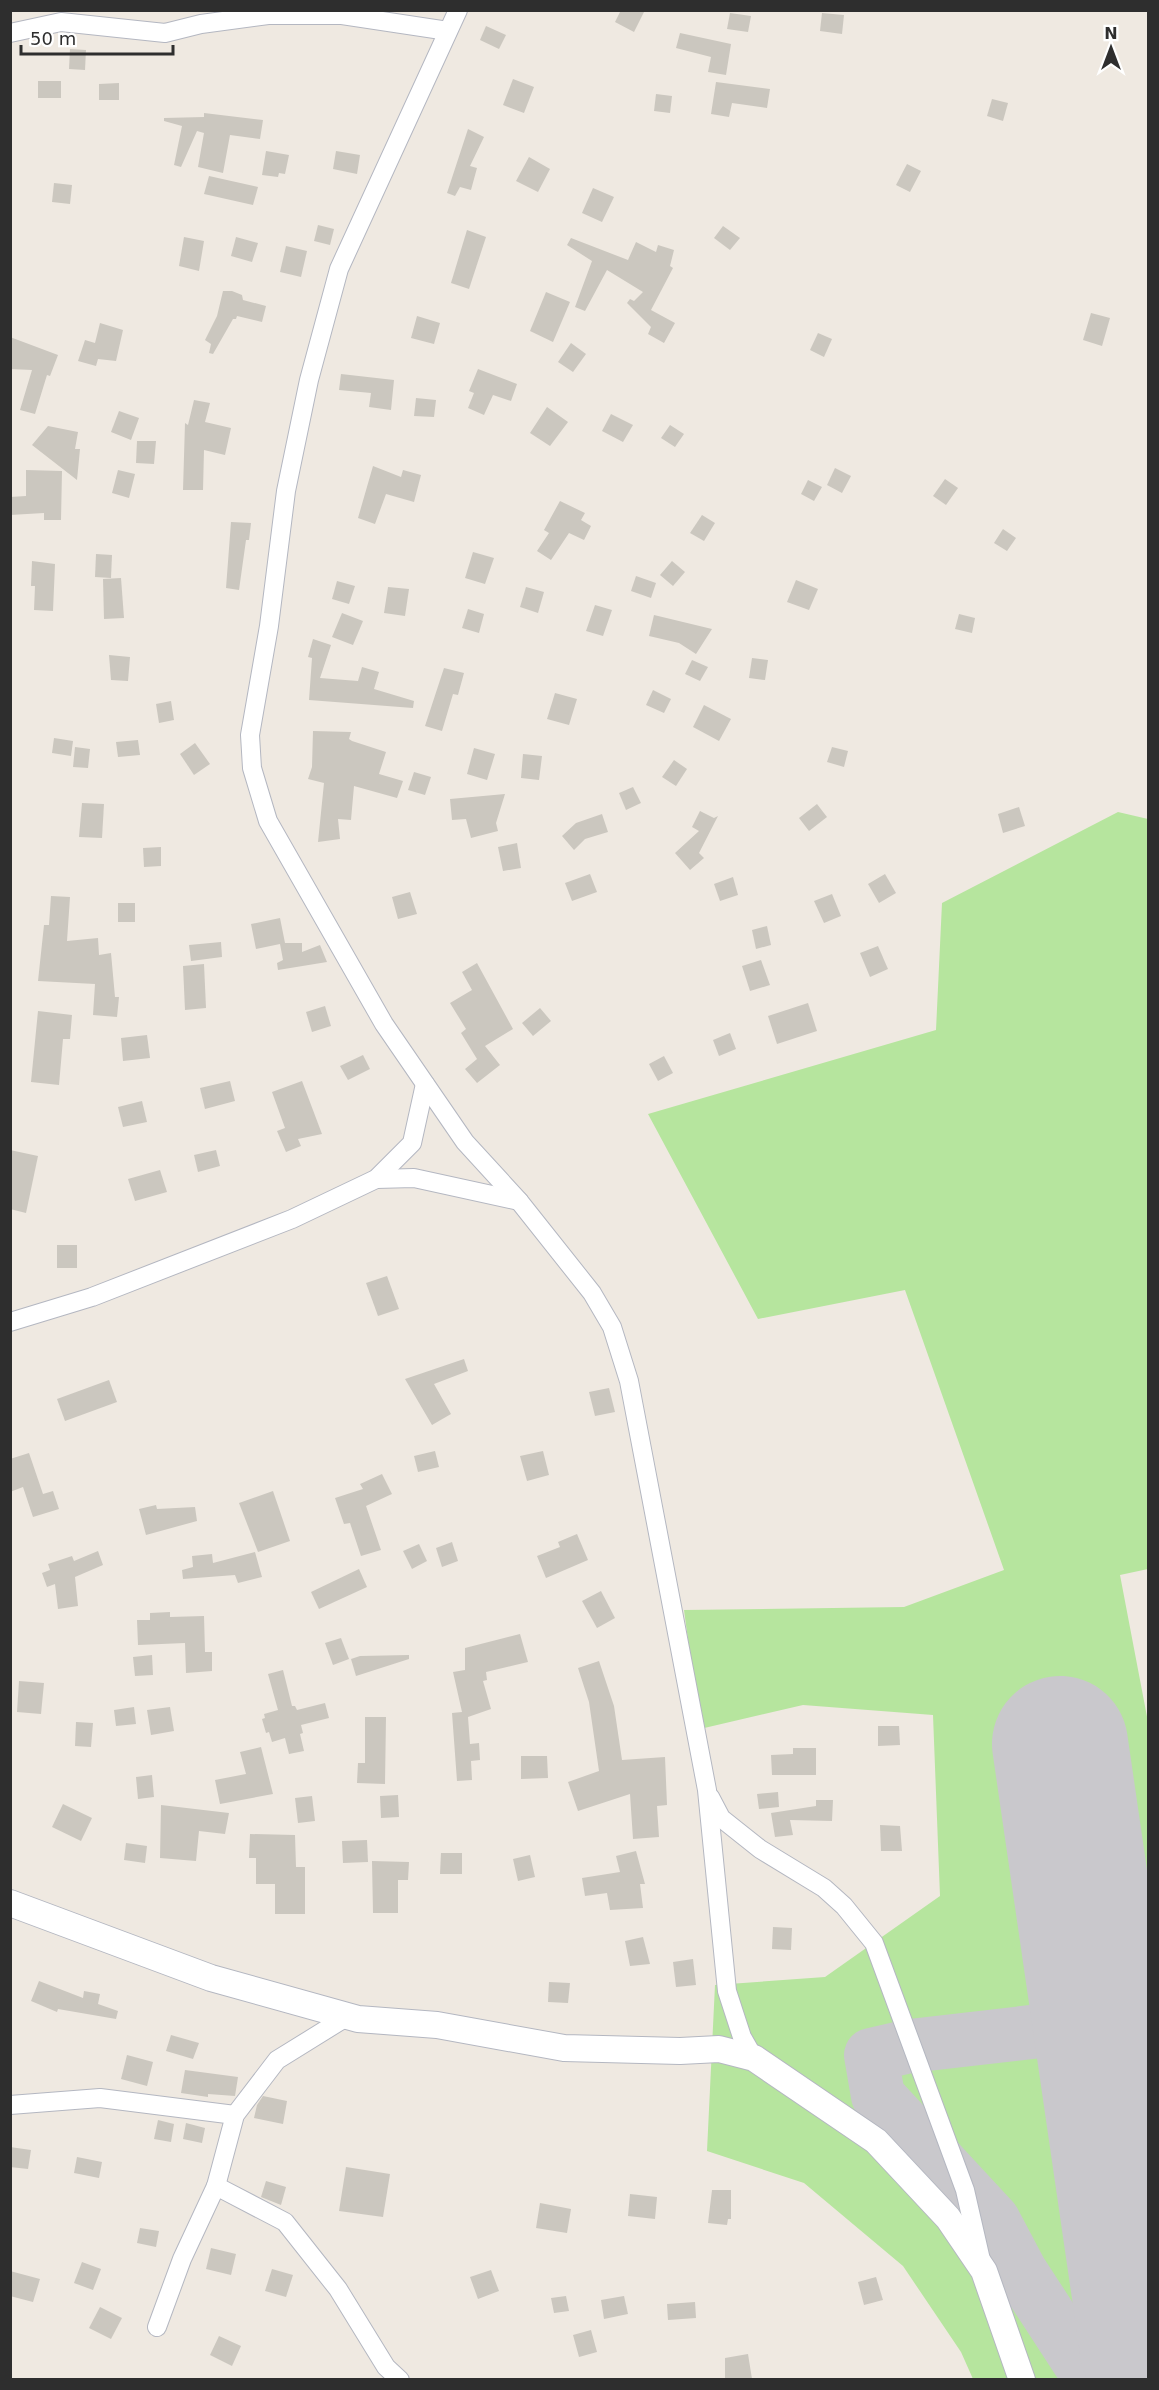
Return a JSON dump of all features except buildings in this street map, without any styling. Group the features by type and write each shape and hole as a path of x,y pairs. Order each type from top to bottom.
{"main road":[{"path":"10,1904 211,1978 348,2016 436,2025 564,2048 719,2049 754,2058 876,2141 948,2218 984,2271 1022,2379"}],"street":[{"path":"458,10 339,269 309,380 286,491 269,626 250,735 252,768 268,821 384,1024 465,1142 519,1202 592,1293 612,1327 629,1381 706,1790 728,1991 742,2037 754,2058"},
{"path":"10,33 61,22 165,33 201,24 268,15 342,15 448,31"},
{"path":"10,1322 92,1297 292,1219 376,1179 412,1143 425,1084"},
{"path":"376,1179 414,1178 519,1202"},
{"path":"706,1790 721,1818 760,1849 824,1888 844,1906 874,1943 965,2190 984,2271"},
{"path":"157,2326 182,2259 216,2186 235,2115 277,2060 348,2016"},
{"path":"10,2105 100,2098 235,2115"},
{"path":"216,2186 285,2222 338,2289 386,2367 400,2379"}],"green space":[{"path":"1118,812 1148,819 1148,1569 1120,1575 1148,1722 1148,2379 973,2379 961,2352 903,2266 804,2183 707,2151 715,1985 825,1977 940,1896 933,1715 803,1705 700,1729 684,1610 904,1607 1004,1570 905,1290 758,1319 648,1114 936,1030 942,903"}],"taxiway":[{"path":"1091,2380 1020,2271 993,2220 878,2096 871,2055 910,2046 1101,2024"}],"runway":[{"path":"1060,1744 1148,2349"}]}
